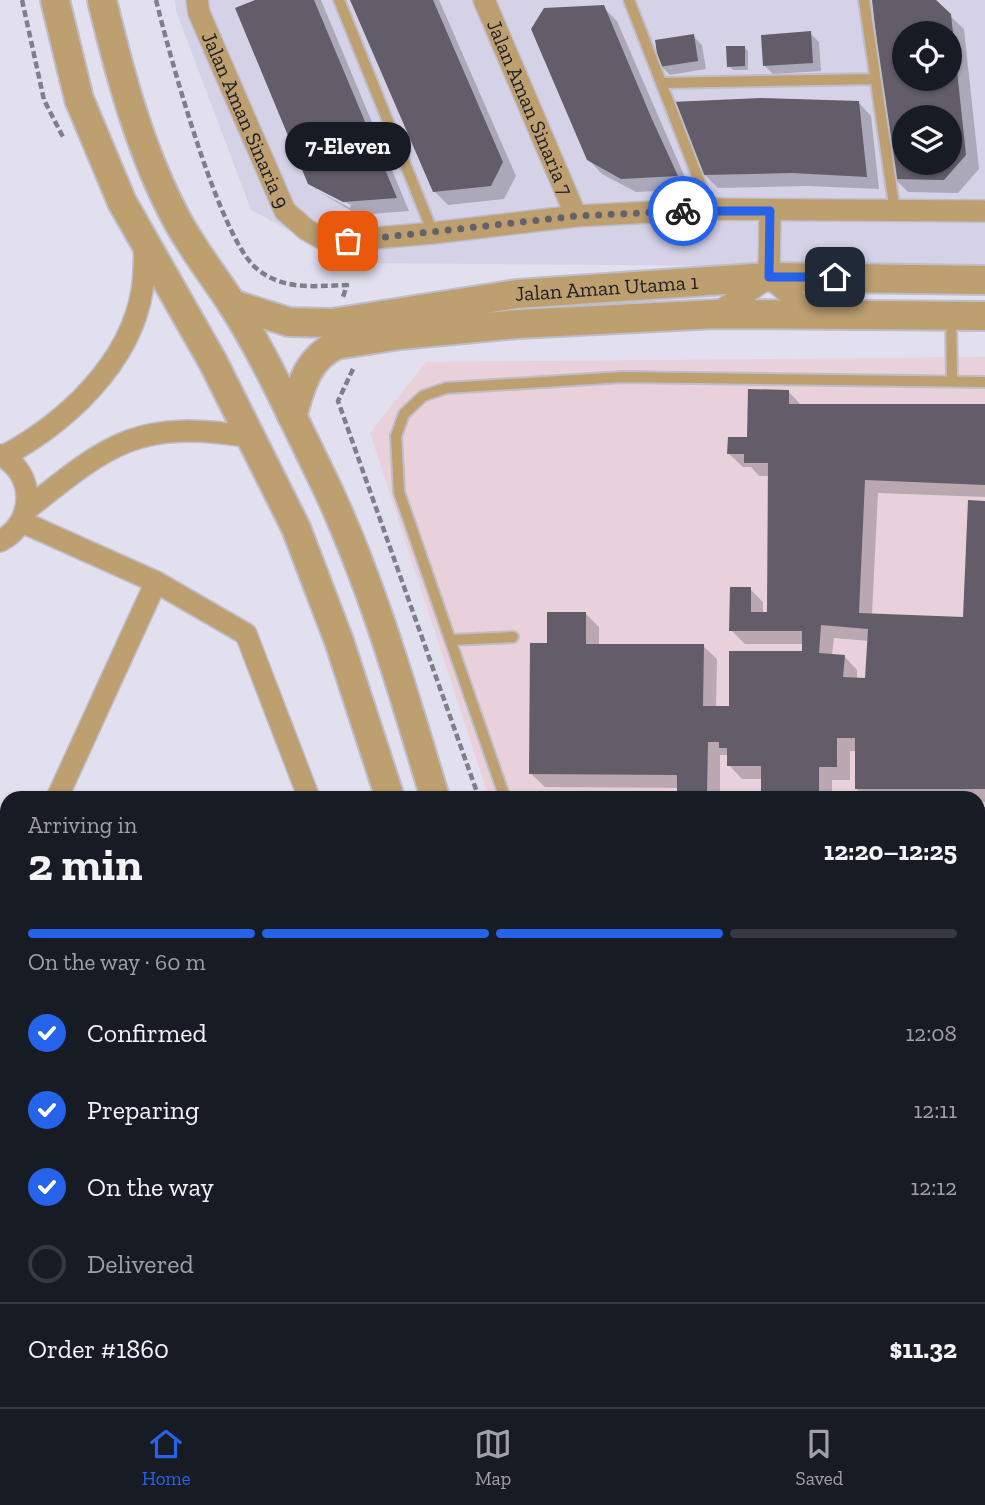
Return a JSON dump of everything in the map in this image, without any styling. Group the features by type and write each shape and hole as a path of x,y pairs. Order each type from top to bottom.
{"street":[{"path":"55,0 79,99 122,202 251,437 296,528 340,641 388,791"},
{"path":"102,0 139,134 153,168 177,220 232,304 292,416 337,510 382,630 433,791"},
{"name":"Jalan Aman Sinaria 9","path":"197,0 199,13 285,211 307,230 329,242 433,233"},
{"name":"Jalan Aman Sinaria 7","path":"484,0 576,216"},
{"path":"433,233 576,216 710,209 895,213 985,211"},
{"path":"769,277 770,211"},
{"path":"24,516 26,485 21,474 2,456 32,441 95,386 124,342 142,292 145,242"},
{"path":"716,314 769,277"},
{"path":"769,277 795,299 808,315"},
{"name":"Jalan Aman Utama 1","path":"232,304 289,322 332,323 517,294 769,277 985,280"},
{"name":"Jalan Aman Utama 1","path":"292,416 309,366 336,345 400,335 518,324 716,314 985,316"},
{"path":"0,541 24,516 85,463 123,441 169,431 218,432 251,437"},
{"path":"24,516 156,582 246,634 306,791"},
{"path":"60,791 156,582"}],"lane":[{"path":"339,0 433,233"},
{"path":"629,0 710,209"},
{"path":"864,0 873,79 895,213"},
{"path":"661,83 873,79"},
{"path":"951,316 952,382"},
{"path":"503,791 399,492 396,436 404,414 423,396 446,388 623,377 985,382"},
{"path":"451,640 513,637"}],"shaded area":[{"path":"175,0 985,0 985,268 350,263 251,210 176,11"},
{"path":"985,357 985,791 487,791 370,433 426,362"}],"building":[{"path":"255,0 314,0 397,198 343,202 308,184 235,8"},
{"path":"350,0 433,0 503,162 491,186 433,192"},
{"path":"872,0 936,0 951,14 952,21 892,21 892,91 959,91 961,105 892,105 892,175 948,175 944,180 892,179"},
{"path":"604,5 678,176 621,179 587,160 531,29 544,8"},
{"path":"811,31 813,63 763,66 761,35"},
{"path":"694,34 698,61 659,67 655,40"},
{"path":"726,46 745,46 745,66 727,67"},
{"path":"761,98 859,101 867,177 792,173 703,175 671,102"},
{"path":"962,117 966,155 962,160"},
{"path":"748,389 789,390 789,404 985,404 985,485 865,480 859,613 963,617 968,500 985,501 985,789 855,789 855,738 837,738 837,767 819,767 819,791 761,791 761,766 727,766 727,748 719,748 719,742 708,742 707,791 677,791 677,775 529,774 530,643 547,643 547,612 586,612 586,644 704,644 703,706 729,706 729,651 802,651 802,631 729,631 730,587 751,587 751,612 767,612 768,463 744,463 744,454 727,454 728,437 747,437","holes":["821,625 868,629 865,678 843,677 845,655 819,653"]}],"way so far":[{"path":"348,241 576,216 683,211"}],"place":[{"name":"7-Eleven","path":"348,241"}],"route":[{"path":"683,211 770,211 769,277 835,277"}]}
